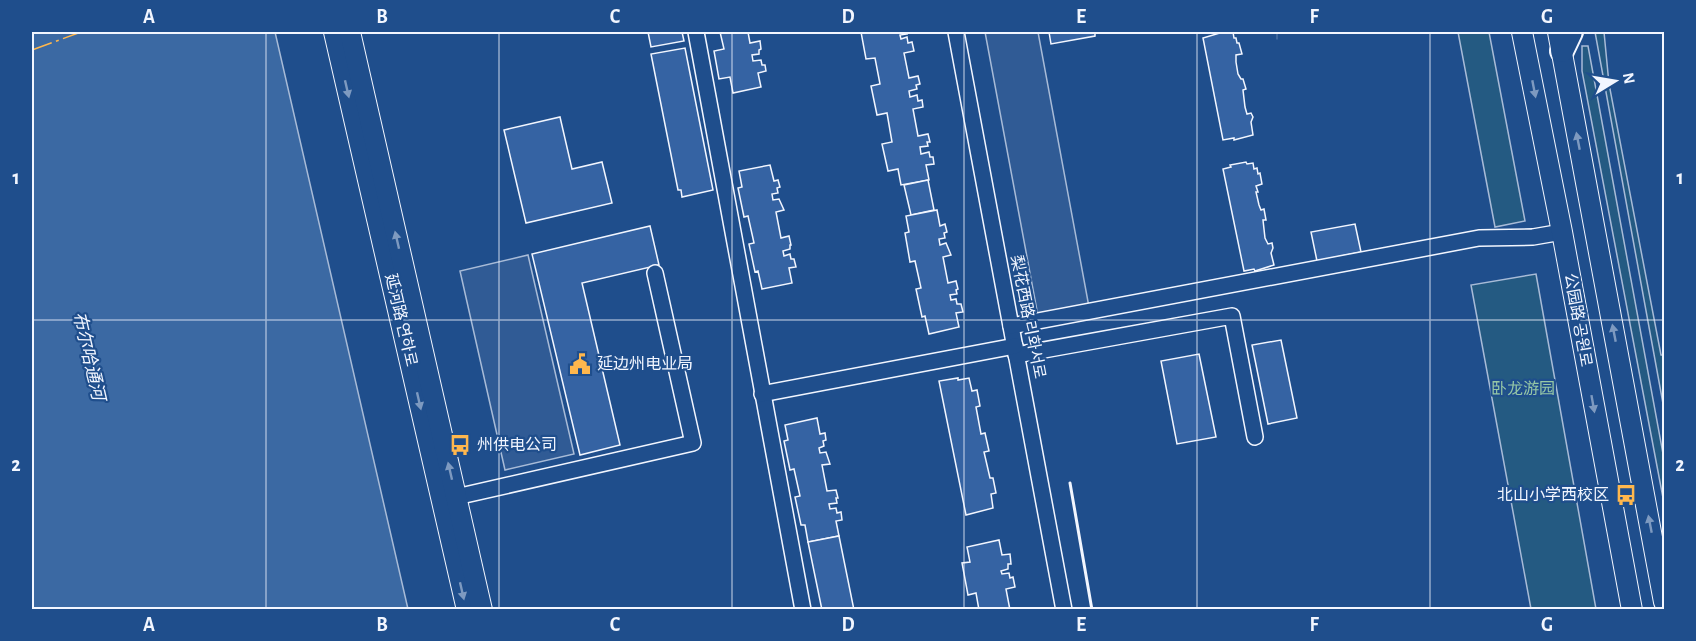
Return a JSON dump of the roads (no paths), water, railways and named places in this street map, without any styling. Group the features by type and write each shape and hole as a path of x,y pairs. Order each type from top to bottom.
{"main road":[{"name":"延河路 연하로","path":"334,32 467,609"},
{"name":"延河路 연하로","path":"350,32 482,609"},
{"name":"公园路 공원로","path":"1522,32 1562,232 1632,609"},
{"name":"公园路 공원로","path":"1564,38 1665,602"}],"street":[{"path":"696,32 803,609"},
{"name":"梨花西路 리화서로","path":"956,32 1064,609"},
{"path":"1011,326 1479,238 1533,237 1562,232"},
{"path":"456,497 693,443 655,273"},
{"path":"762,394 1232,316 1255,437"}],"water":[{"name":"布尔哈通河","path":"32,32 275,32 408,609 32,609"}],"place":[{"name":"延边州电业局","path":"580,364"},
{"name":"州供电公司","path":"460,445"},
{"name":"北山小学西校区","path":"1626,495"}],"park label":[{"name":"卧龙游园","path":"1523,389"}]}
